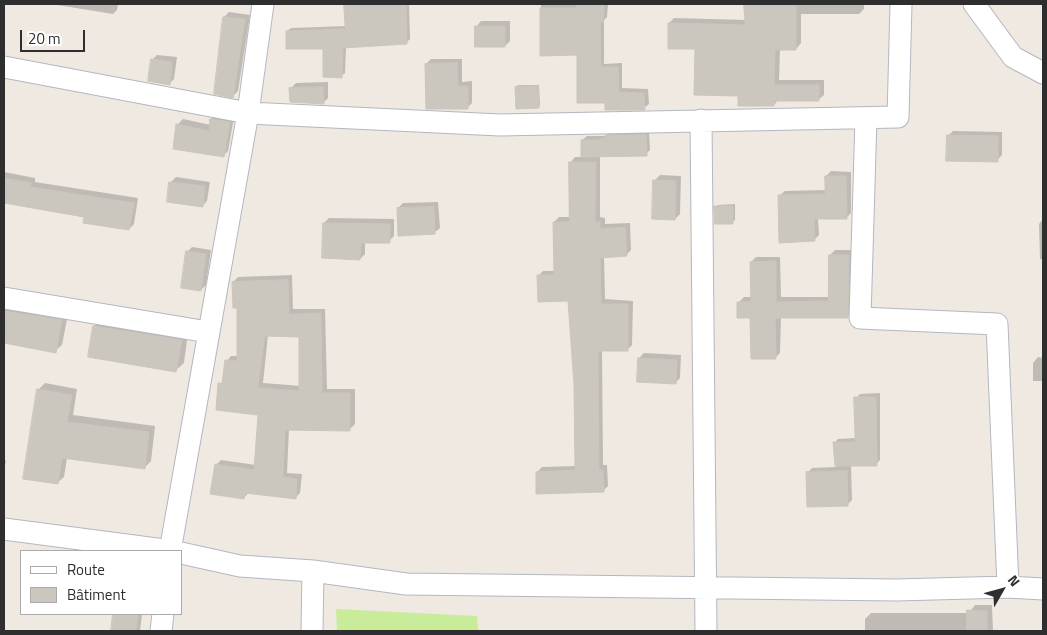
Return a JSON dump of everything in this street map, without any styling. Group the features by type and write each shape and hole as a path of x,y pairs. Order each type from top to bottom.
{"street":[{"path":"171,550 248,113 263,4"},
{"path":"4,67 248,113 500,125 898,117 901,4"},
{"path":"974,4 1012,57 1043,73"},
{"path":"866,118 860,318 997,324 1008,587"},
{"path":"701,120 706,631"},
{"path":"4,298 208,332"},
{"path":"4,529 163,550"},
{"path":"182,553 240,566 313,571 406,584 896,590 1008,587 1043,589"},
{"path":"312,631 313,571"},
{"path":"161,631 163,615"}],"green space":[{"path":"336,609 477,616 478,631 337,631"}],"building":[{"path":"344,4 406,4 407,44 343,48 342,78 323,77 323,49 286,49 286,31 345,29"},
{"path":"576,4 604,4 603,22 600,22 601,67 618,67 619,92 644,93 645,110 605,110 605,103 577,103 577,55 540,56 540,8 576,8"},
{"path":"744,4 796,4 796,50 775,50 774,85 819,85 819,101 774,101 774,106 738,106 738,96 694,95 695,49 668,49 668,23 745,25"},
{"path":"223,17 245,19 233,98 214,94"},
{"path":"475,26 505,26 505,47 475,47"},
{"path":"151,59 172,62 170,85 148,81"},
{"path":"457,63 458,86 468,86 468,109 426,109 425,64"},
{"path":"538,86 539,108 516,109 515,87"},
{"path":"323,87 324,104 290,102 289,88"},
{"path":"210,119 230,122 224,157 173,149 176,124 209,131"},
{"path":"606,135 646,135 647,156 581,157 581,140 601,140 601,138 606,138"},
{"path":"947,135 998,136 998,162 946,161"},
{"path":"569,162 596,162 595,222 600,222 600,229 625,227 627,256 600,258 601,304 628,304 628,351 598,351 599,470 603,470 604,492 536,494 536,472 575,470 574,385 568,301 538,302 537,275 554,275 553,222 569,222"},
{"path":"825,176 846,176 847,219 814,219 815,241 779,243 778,195 825,194"},
{"path":"4,178 31,183 30,187 134,203 129,230 83,223 84,217 4,203"},
{"path":"653,180 676,181 675,220 652,219"},
{"path":"169,182 205,186 203,207 167,202"},
{"path":"714,206 733,206 733,224 715,224"},
{"path":"434,207 435,234 398,236 397,208"},
{"path":"323,223 390,224 390,243 361,243 360,260 322,258"},
{"path":"186,251 206,254 201,291 181,288"},
{"path":"829,255 849,255 848,318 775,318 776,359 751,359 750,318 737,318 737,302 751,302 750,262 776,261 776,302 828,301"},
{"path":"288,280 289,314 321,313 322,393 350,393 350,431 285,430 283,477 297,479 296,499 245,493 244,499 210,494 215,464 254,470 258,415 216,410 218,383 222,384 225,360 237,361 237,308 233,308 232,282","holes":["265,336 299,337 299,391 258,388"]},
{"path":"4,311 62,320 56,353 4,343"},
{"path":"93,326 182,340 176,372 88,357"},
{"path":"638,358 677,360 676,384 637,382"},
{"path":"37,389 72,395 67,422 149,432 145,469 62,458 58,484 23,479"},
{"path":"854,397 876,397 877,466 835,466 833,442 855,442"},
{"path":"847,471 848,506 807,507 806,472"},
{"path":"967,610 987,611 987,631 967,631"},
{"path":"113,615 138,615 136,631 111,631"}]}
